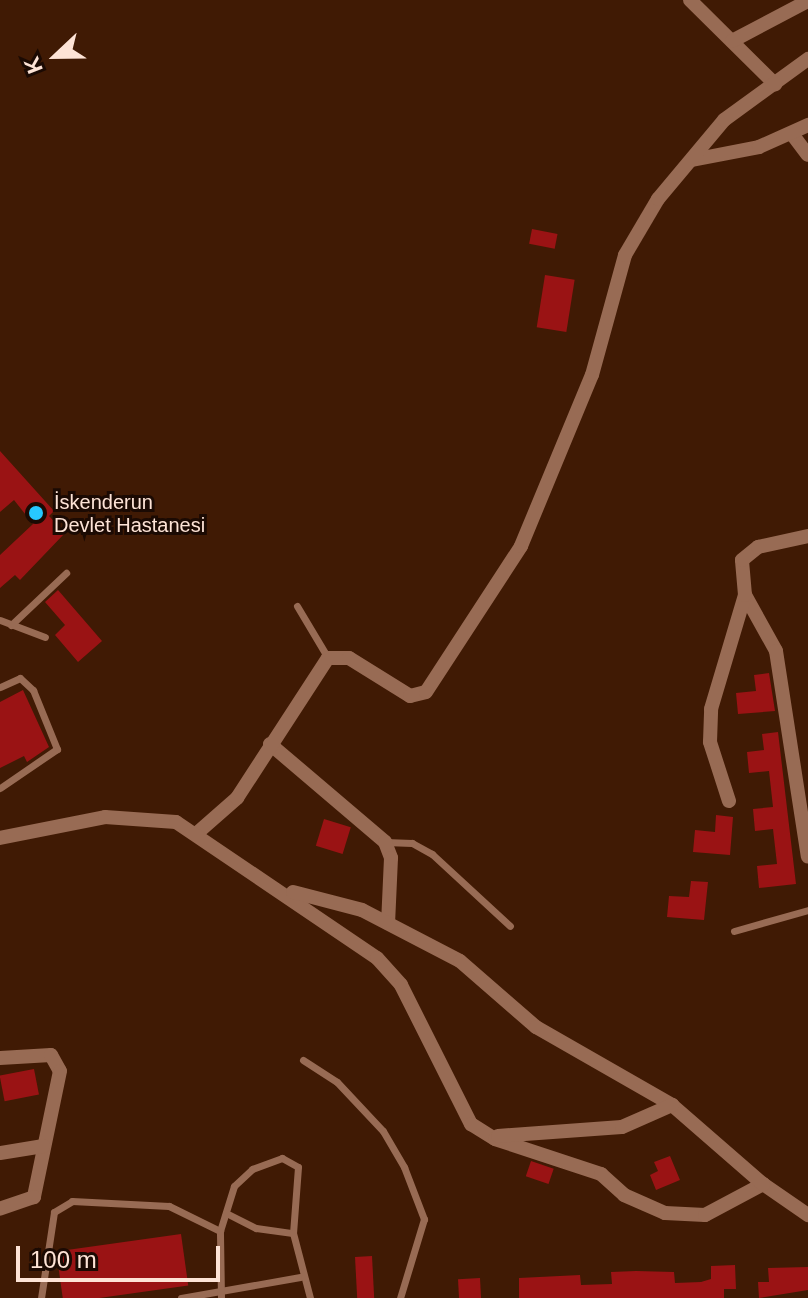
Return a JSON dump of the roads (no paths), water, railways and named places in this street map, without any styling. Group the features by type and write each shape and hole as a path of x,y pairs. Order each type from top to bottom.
{"street":[{"path":"690,0 775,84"},
{"path":"732,41 808,1"},
{"path":"196,834 237,798 328,658 349,658 410,696 426,692 521,546 592,375 625,255 658,199 724,120 808,59"},
{"path":"692,160 792,134 808,125"},
{"path":"792,134 808,155"},
{"path":"729,801 710,742 711,709 745,595 742,560 758,547 808,536"},
{"path":"745,595 776,651 808,857"},
{"path":"270,744 385,842 391,858 388,923"},
{"path":"0,838 105,817 146,816 176,822 282,890 377,958 401,985 471,1124 490,1136 601,1174 624,1195 665,1213 705,1215 763,1184"},
{"path":"282,890 388,923 460,961 536,1027 672,1105 763,1184 808,1215"},
{"path":"0,1058 51,1055 60,1071 34,1197 0,1209"},
{"path":"490,1136 622,1127 672,1105"},
{"path":"0,1153 43,1146"}],"lane":[{"path":"11,625 66,573"},
{"path":"297,606 328,658"},
{"path":"0,620 45,637"},
{"path":"0,687 20,678 33,690 57,749 0,788"},
{"path":"385,842 412,843 432,854 510,926"},
{"path":"734,931 808,910"},
{"path":"303,1060 337,1082 383,1131 404,1167 424,1219 400,1298"},
{"path":"220,1294 220,1231 230,1215 234,1186 252,1169 282,1158 298,1167 293,1233 300,1277 310,1298"},
{"path":"41,1298 54,1212 72,1201 169,1206 220,1231"},
{"path":"230,1215 256,1228 293,1233"},
{"path":"181,1298 220,1294 300,1277"}],"place":[{"name":"İskenderun Devlet Hastanesi","path":"36,513"}]}
